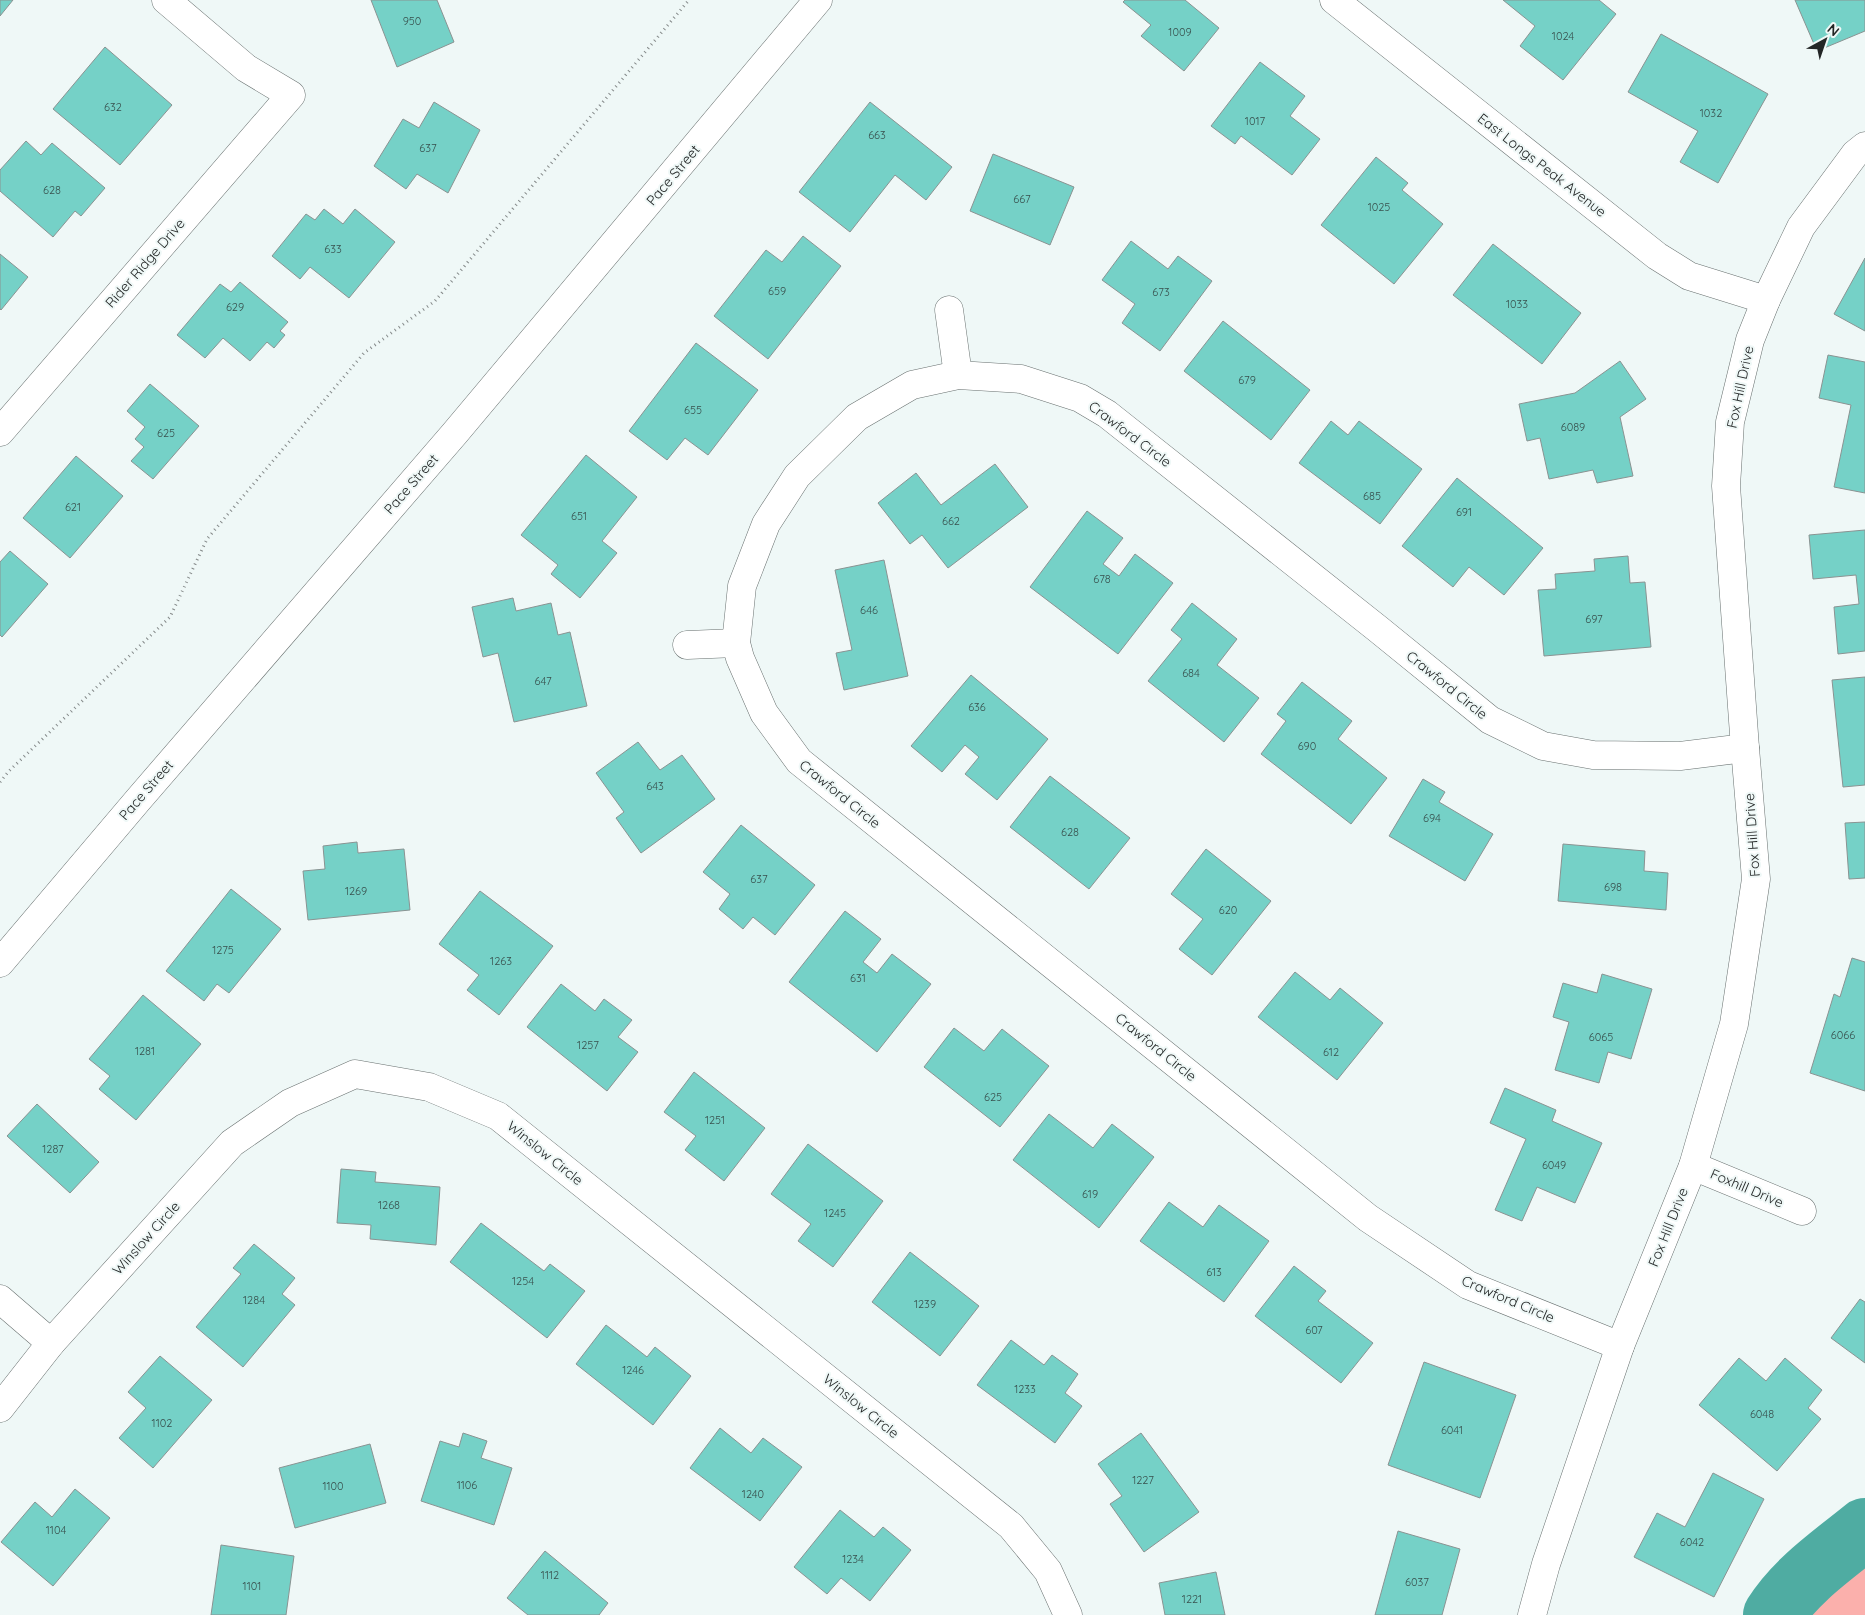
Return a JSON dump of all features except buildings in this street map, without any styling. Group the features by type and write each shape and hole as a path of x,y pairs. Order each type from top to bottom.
{"street":[{"name":"Rider Ridge Drive","path":"0,432 291,95 246,68 166,0"},
{"name":"Pace Street","path":"0,963 144,792 461,426 818,0"},
{"name":"East Longs Peak Avenue","path":"1334,0 1657,256 1689,276 1766,300"},
{"name":"Fox Hill Drive","path":"1532,1615 1546,1564 1620,1346 1692,1166 1734,1024 1756,879 1726,486 1730,422 1750,340 1766,300 1801,226 1855,154 1865,146"},
{"path":"948,310 958,374"},
{"name":"Crawford Circle","path":"1620,1346 1468,1285 1368,1218 799,761 764,713 740,658 736,643 742,586 766,524 797,476 857,417 912,385 958,374 1021,379 1080,398 1107,414 1490,720 1543,746 1593,755 1680,756 1745,748"},
{"path":"688,645 736,643"},
{"name":"Winslow Circle","path":"0,1408 51,1343 232,1143 290,1102 354,1074 429,1087 498,1116 1011,1526 1048,1570 1068,1615"},
{"name":"Foxhill Drive","path":"1692,1166 1802,1211"},
{"path":"0,1300 51,1343"}],"path":[{"path":"0,782 170,617 207,539 364,354 435,301 689,0"}],"shaded area":[{"path":"1865,1501 1865,1615 1762,1615 1771,1598 1794,1567 1821,1539"}],"waterway":[{"path":"1774,1615 1804,1579 1865,1529"}]}
